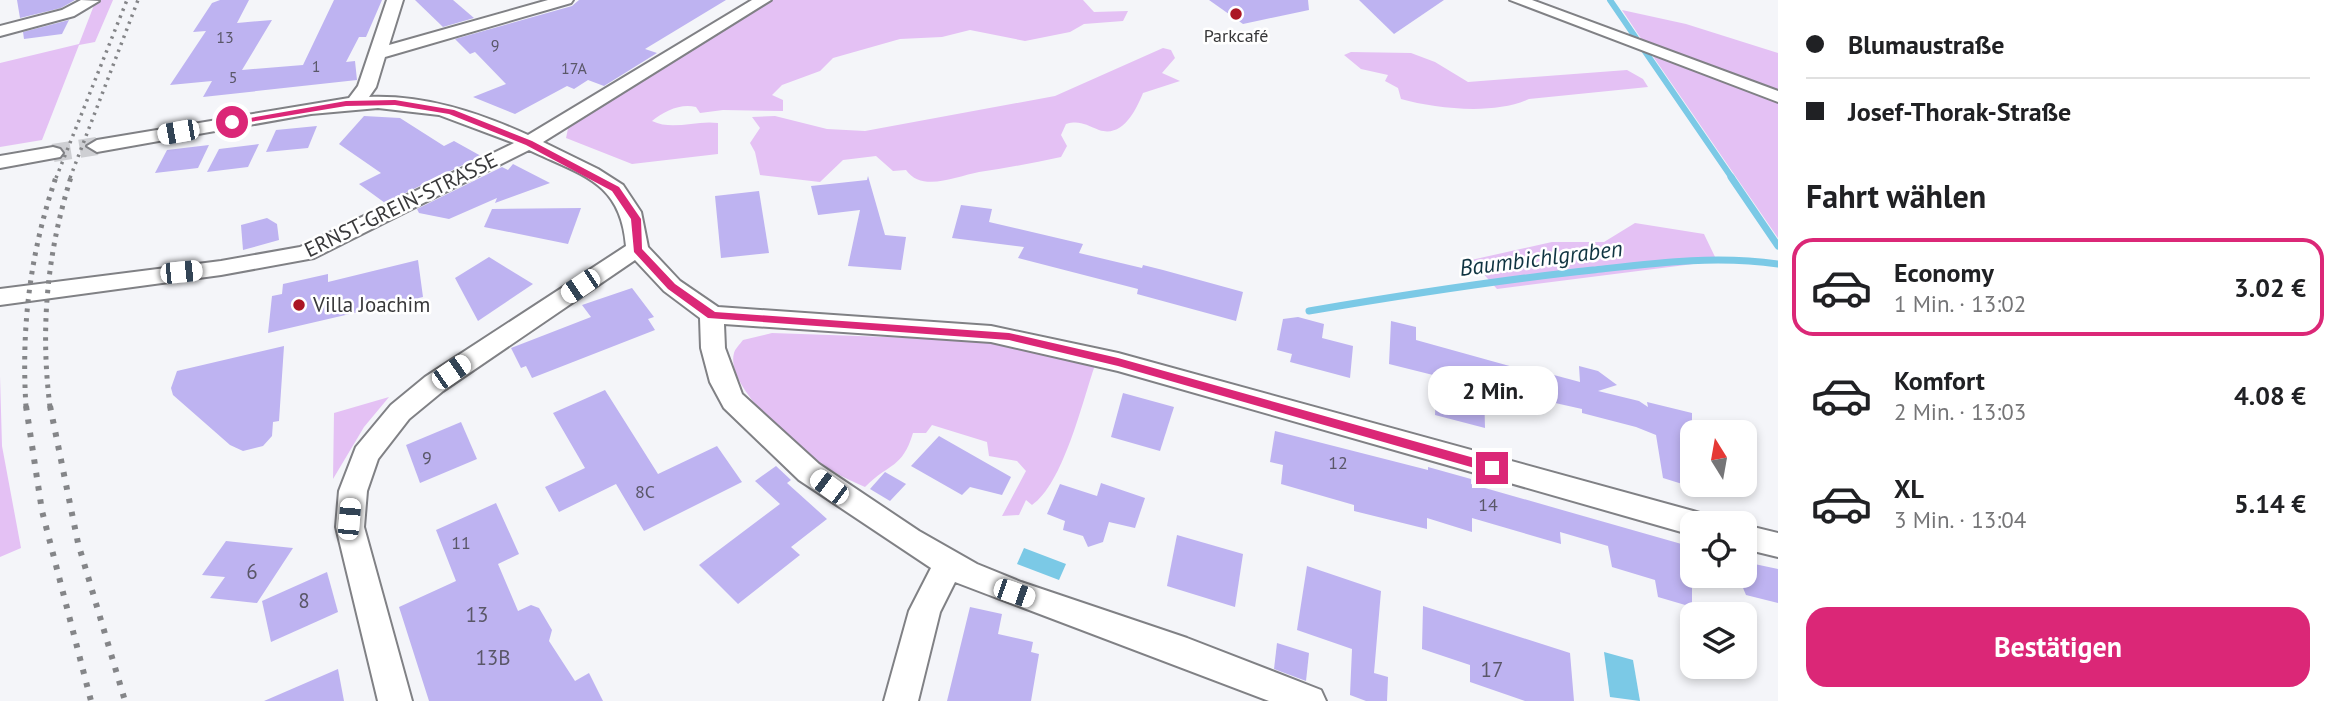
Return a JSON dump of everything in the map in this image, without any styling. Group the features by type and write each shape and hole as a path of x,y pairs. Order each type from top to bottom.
{"street":[{"path":"355,103 367,88 395,0"},
{"path":"380,53 565,0"},
{"name":"ERNST-GREIN-STRASSE","path":"0,297 221,268 306,253 529,143 762,0"},
{"path":"1518,0 1778,97"},
{"path":"0,31 68,13 91,1"},
{"path":"97,146 355,103 395,103 442,110 529,143 616,189 636,219 637,249 672,286 712,315 954,330 1030,341 1118,362 1680,519"},
{"path":"0,162 53,153"},
{"path":"395,701 350,527 353,491 366,455 400,412 434,384 637,249"},
{"path":"712,315 713,348 723,382 733,401 752,421 829,487 948,564 1014,593 1187,653 1309,701"},
{"path":"1757,540 1778,545"},
{"path":"901,701 925,611 948,564"}],"shaded area":[{"path":"96,0 113,0 95,42 79,45 42,140 0,147 0,63 79,44"},
{"path":"752,0 1083,0 1094,12 1128,11 1123,21 1084,24 1070,32 1025,41 970,30 942,37 900,39 833,58 820,71 782,85 772,95 783,100 783,111 723,110 700,113 696,107 684,106 667,111 652,121 668,125 718,123 718,154 632,164 566,138 572,110"},
{"path":"1622,10 1686,24 1778,53 1778,90 1642,40"},
{"path":"1163,48 1171,50 1175,58 1162,73 1180,81 1143,93 1127,121 1115,130 1099,130 1079,123 1066,124 1061,135 1067,146 1061,157 930,182 913,177 906,170 893,171 876,156 843,160 820,182 760,175 750,143 760,128 752,117 775,116 827,129 865,131 1055,96"},
{"path":"1351,52 1411,53 1435,62 1468,82 1627,70 1643,79 1648,87 1529,99 1483,109 1448,108 1401,99 1398,88 1385,81 1388,75 1361,69 1344,55"},
{"path":"1650,52 1778,99 1778,238"},
{"path":"1635,223 1704,234 1717,261 1497,289 1471,260 1552,242 1604,242"},
{"path":"772,333 973,340 1019,346 1095,365 1070,441 1053,480 1032,505 1026,500 1019,515 1002,516 1026,471 1017,461 989,456 987,442 932,425 926,433 913,433 900,459 865,487 835,473 803,450 753,402 734,368 734,353 743,340"},
{"path":"0,376 2,446 21,548 0,557"},
{"path":"389,397 364,427 333,479 334,413"}],"water":[{"path":"1024,548 1066,564 1059,580 1017,564"},
{"path":"1604,652 1633,660 1640,701 1610,697"}],"building":[{"path":"17,0 75,0 61,8 20,18"},
{"path":"220,0 249,0 237,23 272,20 242,70 303,65 334,0 382,0 366,37 359,37 346,62 355,61 357,80 203,97 212,81 170,85 206,31 193,32 212,3"},
{"path":"415,0 453,0 474,18 443,27"},
{"path":"579,0 726,0 645,49 657,53 604,86 588,80 574,89 567,86 515,114 473,97 506,84 475,52 470,54 455,39 572,6"},
{"path":"1209,0 1308,0 1309,10 1243,24"},
{"path":"1359,0 1444,0 1394,34"},
{"path":"69,20 62,34 24,39 23,32"},
{"path":"364,116 400,118 444,146 454,141 481,156 385,203 359,184 381,173 339,144"},
{"path":"317,126 308,148 266,152 276,130"},
{"path":"259,144 248,167 207,172 219,149"},
{"path":"209,145 198,168 155,173 167,150"},
{"path":"513,164 550,183 495,203 497,198 449,219 419,213 417,209 502,167 508,170"},
{"path":"868,176 885,235 906,237 901,270 848,266 860,210 818,215 811,186 867,180"},
{"path":"759,191 769,253 721,258 715,196"},
{"path":"961,205 992,209 989,222 1083,244 1079,253 1142,268 1143,265 1243,292 1236,321 1137,294 1138,289 1018,258 1024,247 952,238"},
{"path":"581,208 568,244 484,227 492,209"},
{"path":"267,218 277,224 279,240 243,250 241,225"},
{"path":"489,257 533,284 478,321 455,278"},
{"path":"418,260 423,297 268,333 272,296 282,294 283,284 328,274 328,282"},
{"path":"632,288 654,317 648,319 655,330 532,378 526,366 521,368 511,348 591,317 582,305"},
{"path":"1298,317 1324,324 1322,338 1353,346 1350,378 1290,362 1292,354 1277,350 1283,319"},
{"path":"1391,321 1416,327 1416,340 1524,370 1524,367 1580,382 1579,366 1598,371 1617,385 1598,391 1639,401 1648,407 1647,402 1692,413 1692,420 1680,420 1680,483 1663,478 1656,435 1582,413 1582,409 1484,387 1485,428 1435,415 1437,376 1389,364"},
{"path":"284,346 279,421 273,422 272,436 263,446 243,451 230,445 173,395 171,388 177,371"},
{"path":"605,390 658,474 717,446 742,482 644,531 616,484 559,512 545,487 585,468 553,413"},
{"path":"1123,393 1174,407 1160,451 1111,437"},
{"path":"461,422 477,459 420,483 406,445"},
{"path":"1275,431 1428,470 1428,467 1471,479 1471,484 1680,544 1680,588 1692,588 1692,602 1680,603 1658,597 1655,580 1612,567 1608,546 1560,532 1561,544 1472,518 1472,532 1427,518 1427,529 1354,511 1354,505 1281,484 1283,465 1270,462"},
{"path":"939,436 1011,477 1002,495 970,487 962,495 911,466"},
{"path":"776,466 791,480 787,483 827,519 791,547 800,555 738,604 699,565 780,504 755,481"},
{"path":"885,472 906,484 890,501 870,489"},
{"path":"1101,483 1145,498 1135,528 1109,522 1103,542 1088,547 1083,536 1063,530 1065,521 1047,514 1060,484 1097,496"},
{"path":"496,503 519,554 498,564 518,611 531,605 539,608 552,630 549,641 575,681 589,673 603,701 429,701 399,607 456,581 436,530"},
{"path":"1177,535 1243,554 1235,607 1167,586"},
{"path":"226,541 293,548 257,603 210,598 225,577 202,575"},
{"path":"1757,565 1778,569 1778,603 1746,595 1743,588 1757,588"},
{"path":"1307,566 1381,591 1374,673 1388,677 1387,701 1366,701 1350,695 1352,649 1297,630"},
{"path":"327,572 338,612 271,642 262,601"},
{"path":"1423,606 1570,653 1574,701 1525,701 1470,682 1470,665 1422,649"},
{"path":"970,607 1002,614 998,634 1033,642 1031,652 1039,654 1031,701 947,701"},
{"path":"1277,643 1309,653 1306,681 1274,669"},
{"path":"338,669 344,701 264,701"}],"waterway":[{"name":"Baumbichlgraben","path":"1610,0 1636,38"},
{"name":"Baumbichlgraben","path":"1644,50 1732,178"},
{"name":"Baumbichlgraben","path":"1731,177 1778,246"},
{"name":"Baumbichlgraben","path":"1309,311 1486,283 1639,265 1708,260 1778,264"}],"tunnel":[{"path":"53,153 97,146"}],"railway":[{"path":"56,178 127,0"},
{"path":"70,178 138,0"},
{"path":"26,407 25,348 29,290 40,234 56,177"},
{"path":"50,407 46,348 48,291 56,234 71,177"},
{"path":"26,406 42,511 91,701"},
{"path":"50,406 78,543 125,701"}],"place":[{"name":"Parkcafé","path":"1236,14"},
{"name":"Villa Joachim","path":"299,305"}],"route":[{"path":"232,122 346,103 395,103 451,112 529,143 598,177 616,189 625,198 636,219 637,249 656,272 712,315 954,330 1009,337 1118,362 1492,468"}]}
